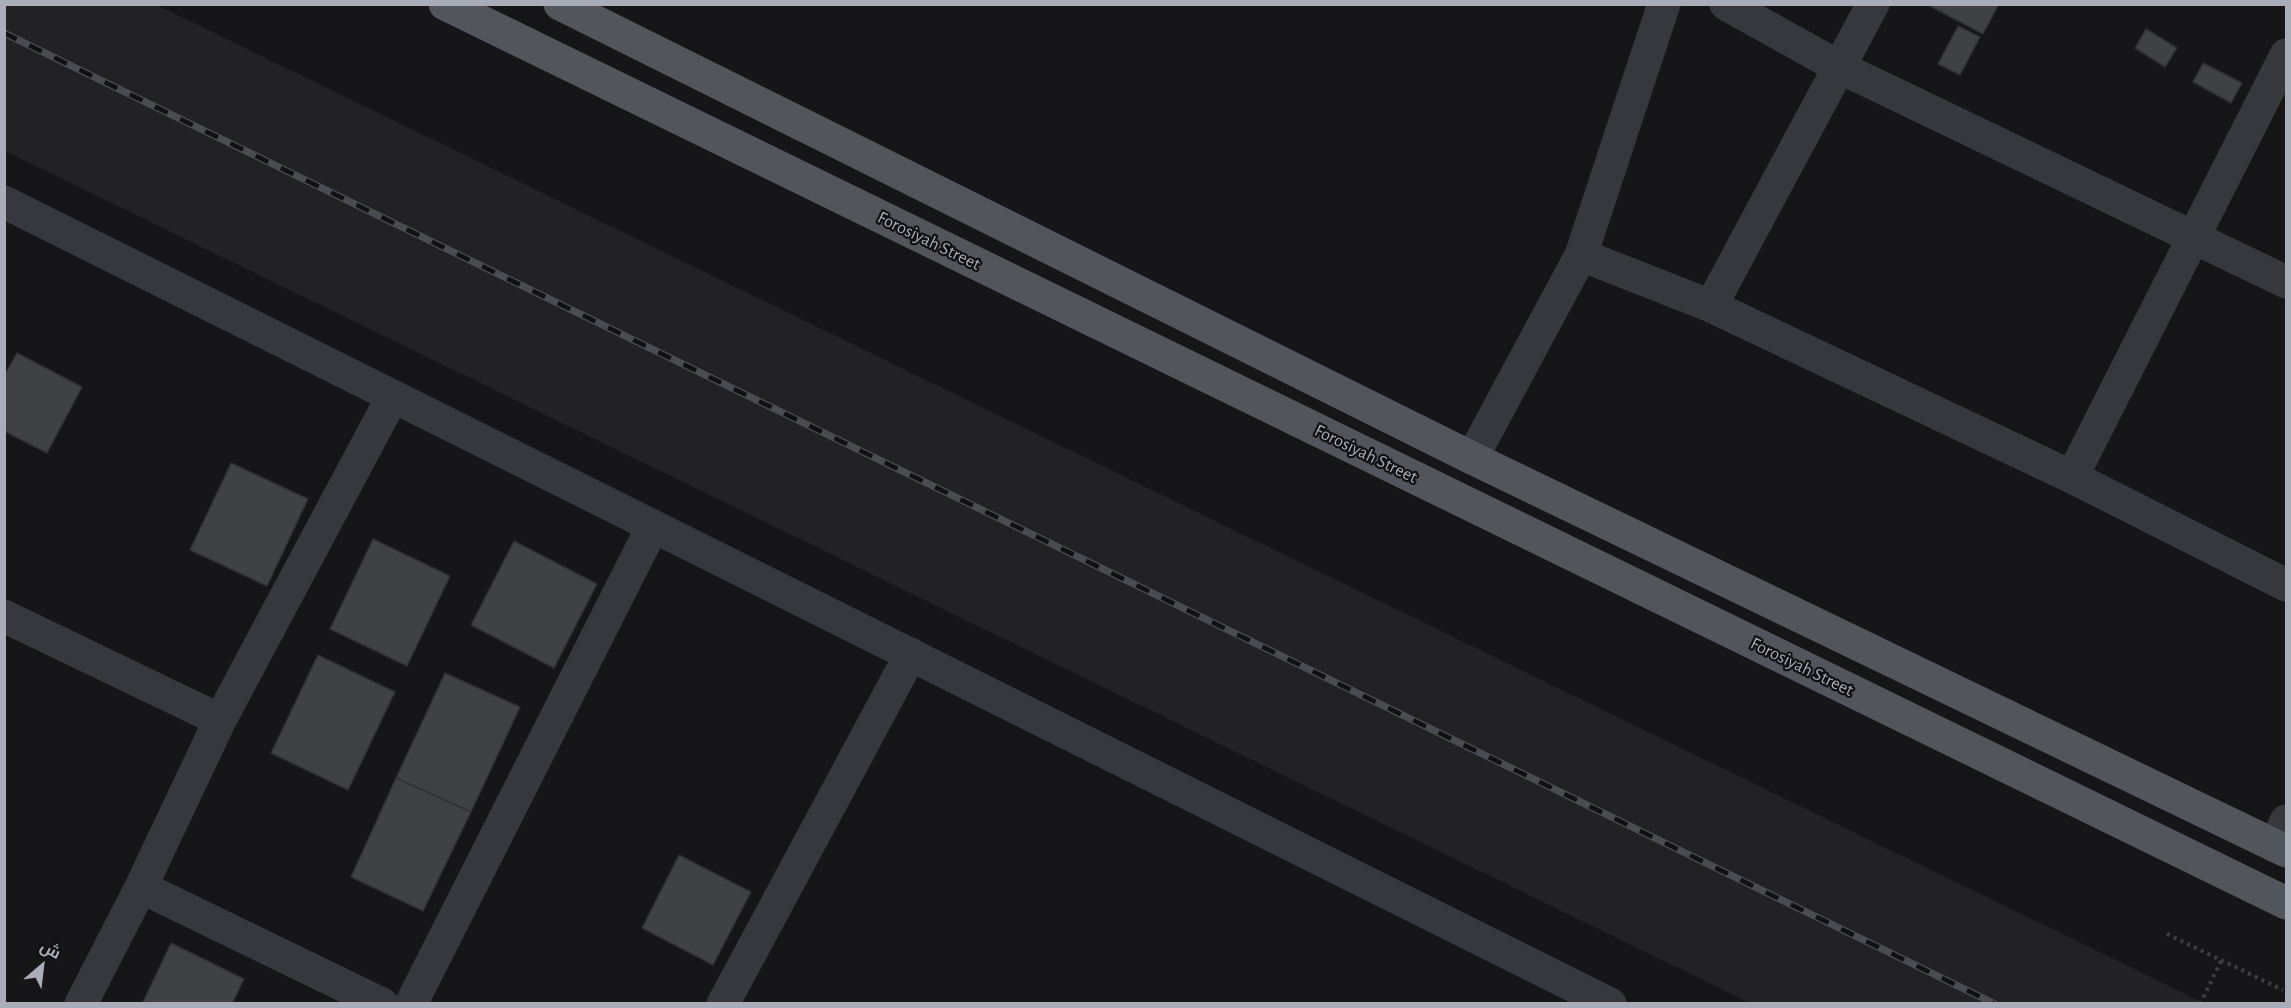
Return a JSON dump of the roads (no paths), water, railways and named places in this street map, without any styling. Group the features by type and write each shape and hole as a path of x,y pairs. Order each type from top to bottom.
{"main road":[{"name":"Forosiyah Street","path":"445,4 2286,903"},
{"path":"560,4 1472,458 2282,839"}],"street":[{"path":"1472,458 1581,255 1664,4"},
{"path":"1726,4 1839,67 2286,282"},
{"path":"1711,306 1873,4"},
{"path":"2072,477 2286,55"},
{"path":"4,202 1610,1004"},
{"path":"1581,255 1711,306 2072,477 2286,585"},
{"path":"81,1004 141,886 220,720 393,396"},
{"path":"411,1004 653,526"},
{"path":"4,616 220,720"},
{"path":"723,1004 911,654"},
{"path":"141,886 382,1004"}],"railway":[{"path":"4,33 1995,1004"}]}
